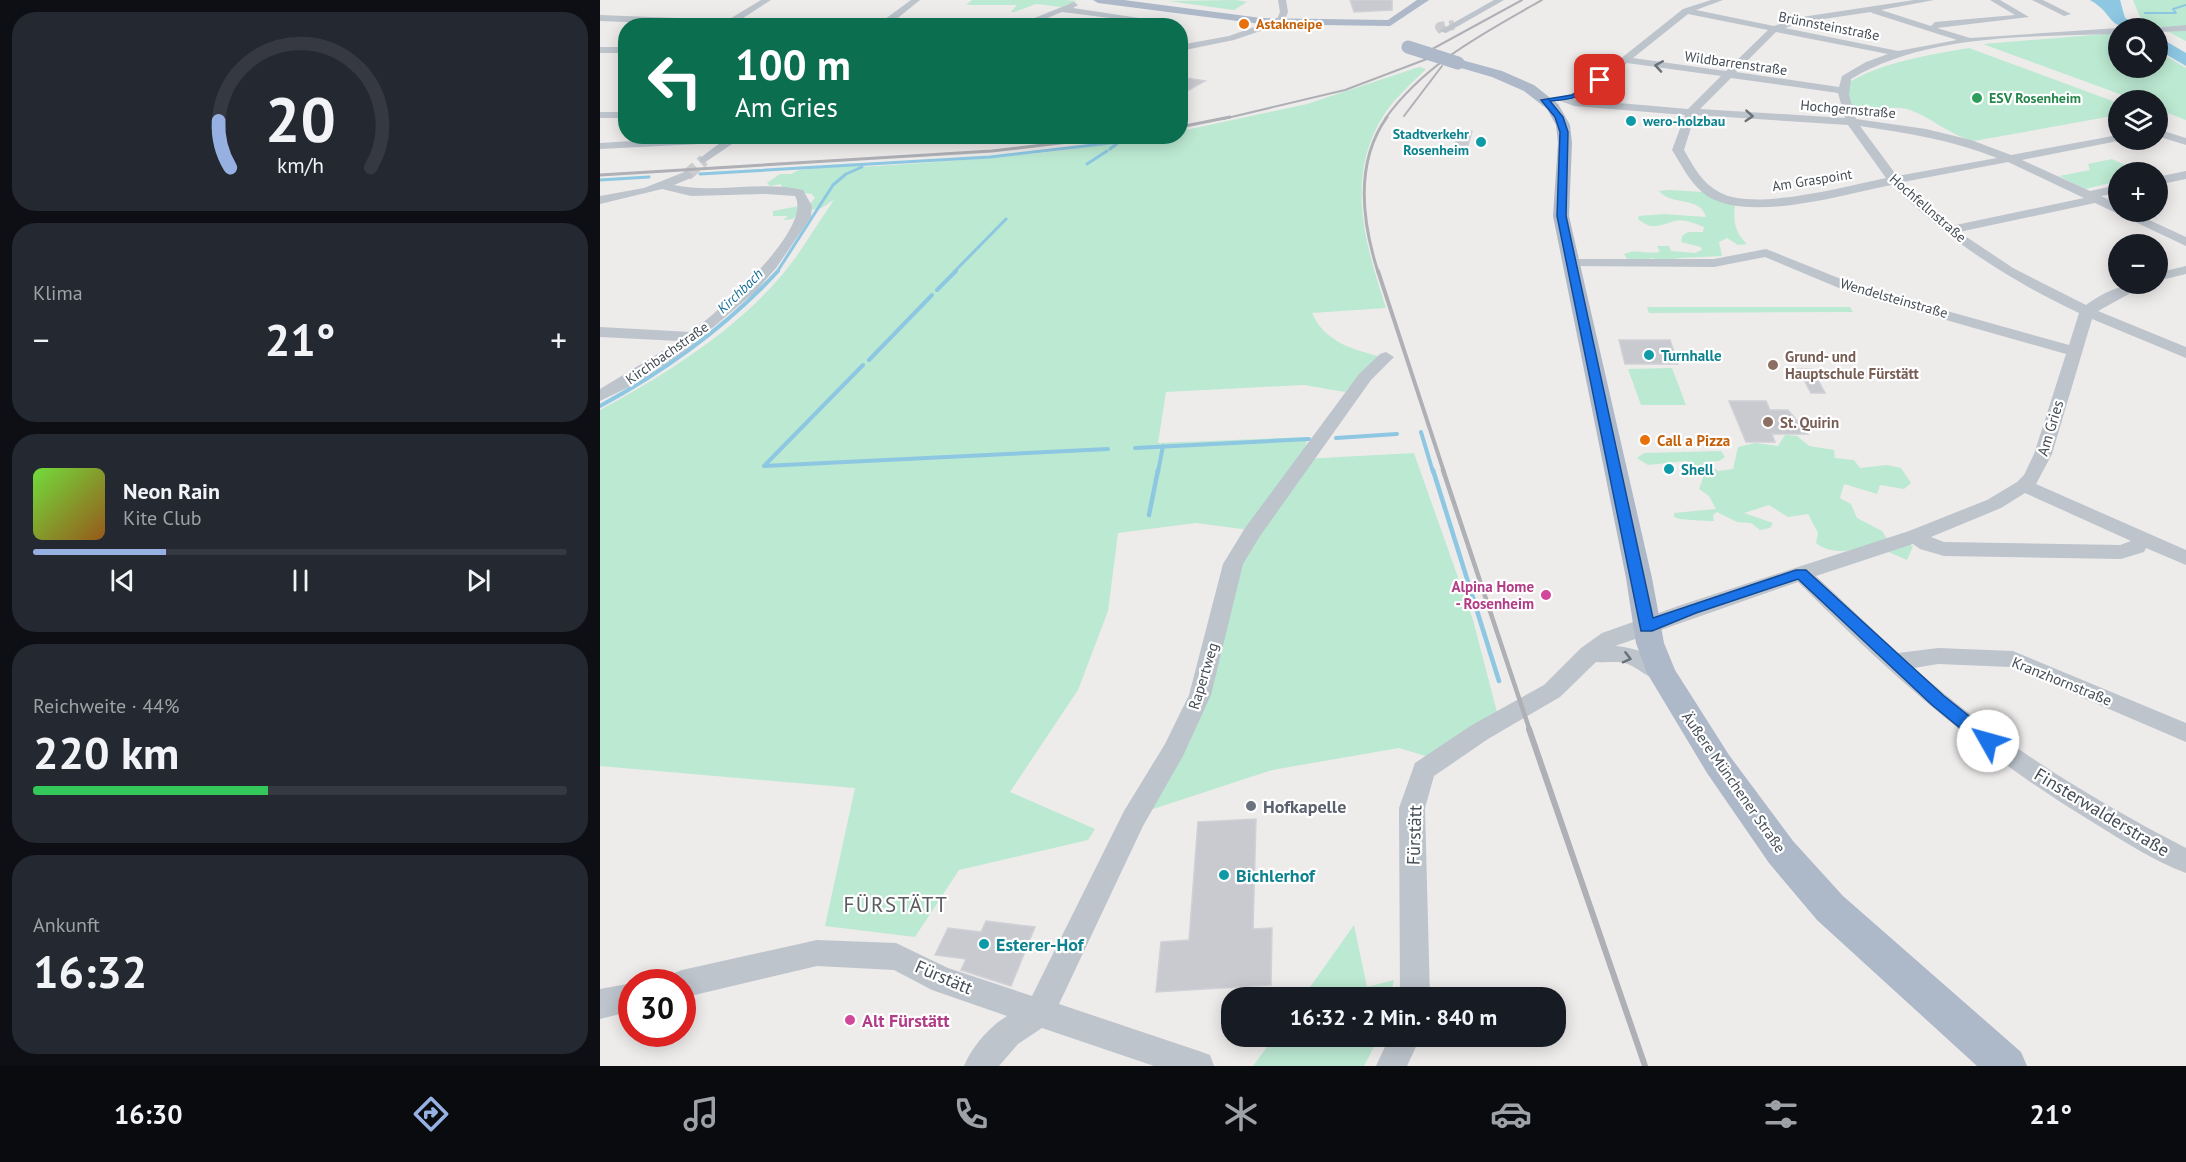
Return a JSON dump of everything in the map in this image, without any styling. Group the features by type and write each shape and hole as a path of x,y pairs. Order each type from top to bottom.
{"main road":[{"name":"Äußere Münchener Straße","path":"1098,0 1397,36 1458,63 1513,80 1544,100 1559,117 1565,135 1561,216 1639,579 1646,627 1662,673 1718,764 1781,852 1823,900 1907,979 2007,1066"},
{"path":"1397,36 1424,0"}],"street":[{"path":"743,18 767,0"},
{"path":"892,18 916,0"},
{"path":"1188,46 1231,38 1281,21 1284,12 1282,0"},
{"path":"1443,32 1500,0"},
{"path":"1544,100 1584,93 1686,11 1719,0"},
{"name":"Am Graspoint","path":"1930,0 1802,20 1774,30 1691,112 1678,150 1694,178 1703,189 1714,195 1741,203 1776,203 2108,140"},
{"path":"1994,0 2034,21"},
{"path":"2036,0 2067,14"},
{"path":"1041,18 1086,1"},
{"path":"1848,2 1973,42"},
{"path":"1063,10 1135,18"},
{"name":"Brünnsteinstraße","path":"1686,11 1896,54"},
{"path":"1925,26 2025,16"},
{"path":"600,18 618,19"},
{"path":"2044,25 2067,34"},
{"path":"2168,29 2186,28"},
{"path":"1842,90 1846,78 1856,70 1896,54 1973,42 2108,32"},
{"path":"600,50 618,50"},
{"name":"Wildbarrenstraße","path":"1626,60 1726,76 1842,90"},
{"name":"Hochfellnstraße","path":"1842,90 1846,113 1894,182 1949,230 2020,277 2087,312 2186,352"},
{"name":"Hochgernstraße","path":"1560,99 1612,107 1852,122 1942,136 2010,158 2108,204"},
{"path":"600,115 618,115"},
{"path":"2168,136 2186,142"},
{"path":"605,145 618,137"},
{"path":"605,145 623,144"},
{"path":"704,160 725,144"},
{"path":"600,200 664,186 687,175"},
{"path":"2168,179 2186,175"},
{"name":"Kirchbachstraße","path":"600,396 693,337 740,299 772,267 807,214 806,202 799,193 691,192 664,186"},
{"path":"1949,230 2108,192"},
{"path":"2144,222 2186,242"},
{"name":"Wendelsteinstraße","path":"1571,262 1714,263 1766,253 1856,290 2074,351"},
{"path":"2168,274 2186,270"},
{"path":"2087,312 2101,301 2117,294"},
{"name":"Am Gries","path":"1646,627 1691,609 1916,536 1994,504 2024,486 2032,478 2043,454 2087,312"},
{"path":"600,332 693,337"},
{"name":"Rapertweg","path":"1040,1012 1133,819 1175,750 1200,695 1233,564 1252,532 1365,377 1386,357"},
{"path":"2024,486 2186,558"},
{"path":"1916,536 1927,544 1944,549 2121,552 2137,547 2142,538"},
{"name":"Finsterwalderstraße","path":"1801,573 1948,709 1988,741 2056,787 2184,854"},
{"name":"Fürstätt","path":"1415,987 1412,808 1424,770 1480,732 1552,691 1589,654 1610,639 1646,627"},
{"path":"1589,654 1628,656 1662,673"},
{"name":"Kranzhornstraße","path":"1896,662 1938,656 2013,658 2186,733"},
{"name":"Fürstätt","path":"696,981 817,952 896,957 942,980 1198,1066"},
{"path":"600,1004 618,1000"},
{"path":"979,1066 1006,1033 1040,1012"},
{"path":"1393,1066 1401,1047"}],"green space":[{"path":"972,0 1077,1 1061,7 1036,4 1011,12 1017,5 966,5"},
{"path":"1236,0 1247,2 1234,10 1168,1"},
{"path":"2133,0 2186,0 2186,41 2168,32 2168,18 2140,17"},
{"path":"2108,34 2108,78 2168,78 2168,57 2186,68 2186,120 2168,113 2168,90 2109,90 1983,44"},
{"name":"ESV Rosenheim","path":"1969,48 2108,99 2108,117 1974,141 1907,109 1888,108 1856,114 1851,108 1846,84 1875,70 1938,53"},
{"path":"1419,67 1426,69 1385,113 1372,137 1365,161 1362,210 1371,259 1386,308 1312,313 1317,323 1331,337 1348,347 1378,356 1345,392 1304,385 1166,392 1158,443 1308,437 1302,459 1414,453 1473,620 1498,716 1432,758 1399,748 1272,770 1141,813 1180,751 1249,530 1196,523 1118,533 1108,611 1078,690 1010,792 1095,829 1088,840 959,870 915,937 825,926 855,788 600,766 600,410 677,364 750,309 790,265 834,200 821,208 802,211 793,219 783,220 788,216 773,216 773,211 810,204 815,198 812,194 782,190 781,184 770,186 767,183 780,174 791,174 799,170 859,164 862,165 860,167 1001,157 1106,144 1188,144 1188,130 1307,104"},
{"path":"2112,159 2118,162 2108,162 2108,183 2085,189 2059,176 2090,170 2088,164"},
{"path":"1659,191 1703,192 1735,205 1736,226 1740,236 1747,244 1738,245 1727,238 1719,242 1722,256 1662,261 1652,258 1640,261 1627,259 1624,254 1629,252 1660,252 1657,246 1669,246 1671,251 1695,253 1702,250 1701,247 1681,242 1682,236 1688,232 1703,232 1704,227 1682,220 1652,226 1638,219 1639,216 1664,214 1706,217 1698,206 1664,196"},
{"path":"1647,307 1850,307 1853,312 1649,313"},
{"path":"1672,368 1686,405 1641,405 1628,369"},
{"path":"1785,435 1797,436 1809,446 1834,450 1835,458 1854,460 1860,468 1887,465 1901,468 1911,483 1904,489 1880,485 1877,494 1844,484 1840,498 1851,504 1857,518 1882,531 1888,540 1913,546 1907,560 1870,544 1843,551 1822,547 1816,543 1818,533 1808,514 1788,517 1769,505 1744,513 1773,523 1770,528 1760,530 1751,523 1737,522 1717,512 1713,515 1714,521 1674,517 1674,513 1716,509 1709,496 1699,489 1703,478 1700,468 1686,461 1648,465 1637,458 1644,453 1721,451 1725,457 1719,461 1707,462 1718,471 1733,469 1738,447 1755,443 1778,446"},
{"path":"1354,925 1367,987 1310,987"},
{"path":"1394,980 1392,987 1367,987"},
{"path":"1267,1047 1374,1047 1364,1066 1253,1066"}],"water":[{"path":"2090,0 2120,0 2125,18 2110,18"},
{"path":"2168,42 2186,53 2186,66 2168,55"}],"building":[{"path":"1350,0 1392,0 1392,10 1354,12"},
{"path":"1188,78 1205,81 1188,91"},
{"path":"1458,131 1472,131 1468,146 1455,145"},
{"name":"Turnhalle","path":"1619,340 1670,340 1678,364 1625,364"},
{"path":"1798,369 1812,369 1825,393 1811,393"},
{"name":"St. Quirin","path":"1729,401 1766,401 1770,410 1788,410 1808,434 1772,434 1775,442 1746,442"},
{"name":"Bichlerhof","path":"1256,819 1253,929 1272,928 1271,985 1156,992 1161,942 1189,940 1198,822"},
{"name":"Esterer-Hof","path":"986,921 1035,927 1011,986 961,970 966,959 935,955 948,928 981,932"}],"waterway":[{"path":"2145,13 2176,13 2173,9 2186,5"},
{"path":"700,174 990,157 1102,144"},
{"path":"1110,149 1116,144"},
{"path":"1087,164 1107,151"},
{"name":"Kirchbach","path":"777,272 833,185 846,174 862,167"},
{"path":"600,180 649,177"},
{"path":"954,272 1006,219"},
{"path":"937,290 956,271"},
{"name":"Kirchbach","path":"600,406 695,346 738,310 777,272"},
{"path":"869,360 932,295"},
{"path":"863,365 764,466 1108,449"},
{"path":"1421,432 1433,472"},
{"path":"1336,438 1397,434"},
{"path":"1163,447 1309,439"},
{"path":"1135,448 1163,447"},
{"path":"1158,472 1163,447"},
{"path":"1149,515 1158,470"},
{"path":"1433,470 1499,681"}],"tunnel":[{"path":"1443,31 1440,27 1454,25"},
{"path":"687,175 704,160"}],"railway":[{"path":"1425,53 1522,0"},
{"path":"1385,119 1418,81 1437,65 1477,37 1542,0"},
{"path":"1223,119 1345,90 1440,54"},
{"path":"1404,116 1442,66"},
{"path":"1188,125 1230,117"},
{"path":"1378,272 1365,213 1365,173 1376,135 1387,117"},
{"path":"600,175 992,151 1051,144"},
{"path":"1378,271 1444,472"},
{"path":"1443,470 1530,731"},
{"path":"1529,729 1645,1066"}],"place":[{"name":"Astakneipe","path":"1244,24"},
{"name":"ESV Rosenheim","path":"1977,98"},
{"name":"wero-holzbau","path":"1631,121"},
{"name":"Stadtverkehr Rosenheim","path":"1481,142"},
{"name":"Turnhalle","path":"1649,355"},
{"name":"Grund- und Hauptschule Fürstätt","path":"1773,365"},
{"name":"St. Quirin","path":"1768,422"},
{"name":"Call a Pizza","path":"1645,440"},
{"name":"Shell","path":"1669,469"},
{"name":"Alpina Home - Rosenheim","path":"1546,595"},
{"name":"Hofkapelle","path":"1251,806"},
{"name":"Bichlerhof","path":"1224,875"},
{"name":"Esterer-Hof","path":"984,944"},
{"name":"Alt Fürstätt","path":"850,1020"}],"district":[{"name":"FÜRSTÄTT","path":"896,904"}],"route":[{"path":"1600,80 1584,93 1573,98 1544,100 1552,107 1563,125 1565,143 1561,216 1639,579 1646,627 1691,609 1801,573 1948,709 1988,741"}]}
